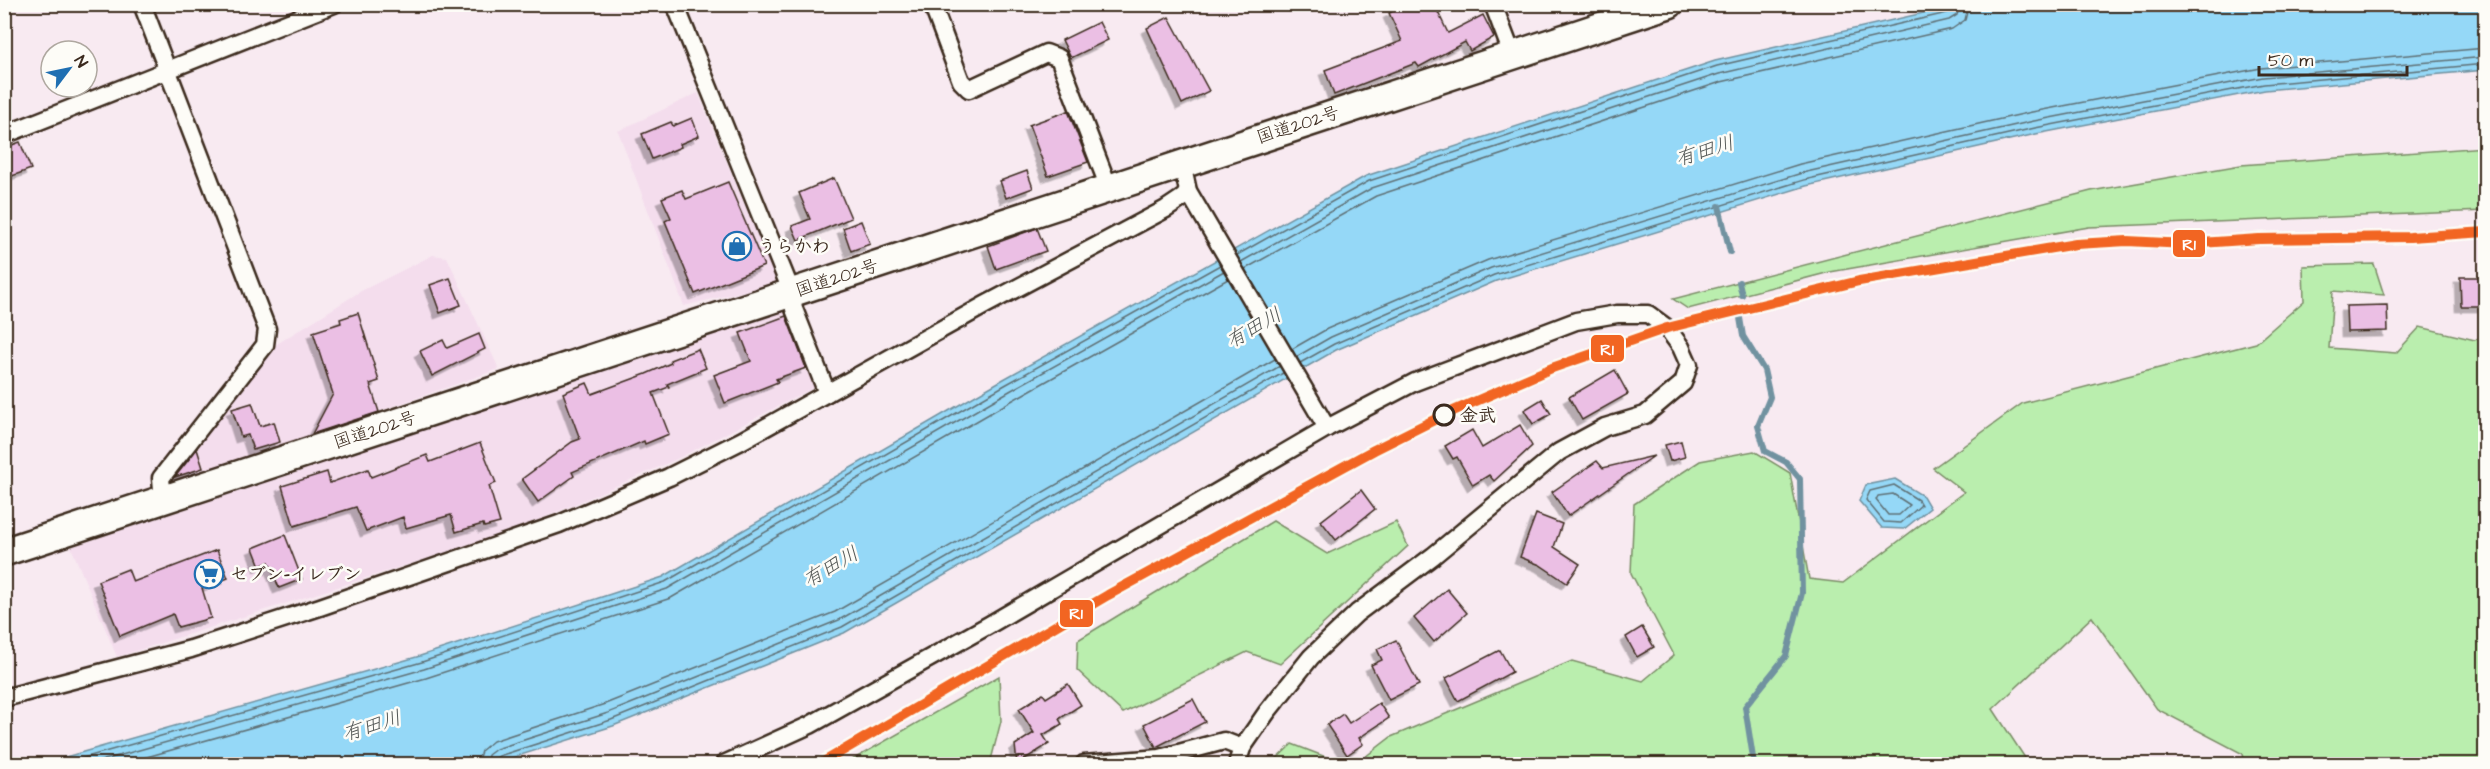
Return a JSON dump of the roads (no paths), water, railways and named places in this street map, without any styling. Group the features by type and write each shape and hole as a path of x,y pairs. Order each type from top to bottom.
{"highway":[{"name":"国道202号","path":"4,552 1669,4"}],"street":[{"path":"142,4 267,329 265,345 162,478 163,500"},
{"path":"4,135 334,4"},
{"path":"675,4 792,293 794,309 827,393"},
{"path":"932,4 961,81 969,89 1046,53 1059,58 1109,188"},
{"path":"1493,4 1512,54"},
{"path":"1182,164 1188,191 1327,428"},
{"path":"4,698 191,649 331,603 559,524 669,477 741,441 1016,288 1166,209 1184,197 1188,191"},
{"path":"724,765 810,725 988,625 1327,428 1415,382 1576,321 1617,314 1648,314 1667,328 1681,347 1689,365 1683,383 1645,416 1605,427 1559,452 1433,556 1357,613 1311,657 1242,748 1237,765"},
{"path":"1084,765 1160,758 1224,741 1242,748"}],"water":[{"name":"有田川","path":"1958,5 2485,5 2485,70 2265,90 2036,134 1806,186 1496,281 1336,350 844,633 613,726 492,764 41,764 420,656 663,577 1002,380 1366,176 1715,61"},
{"path":"1895,479 1923,496 1930,508 1904,529 1882,528 1859,501 1866,485"}],"waterway":[{"path":"1719,206 1730,252"},
{"path":"1739,282 1742,295"},
{"path":"1740,318 1743,336 1764,370 1770,397 1758,426 1765,451 1786,462 1800,479 1802,593 1786,656 1745,707 1754,764"}],"place":[{"name":"うらかわ","path":"737,246"},
{"name":"金武","path":"1444,415"},
{"name":"セブン-イレブン","path":"209,574"}]}
